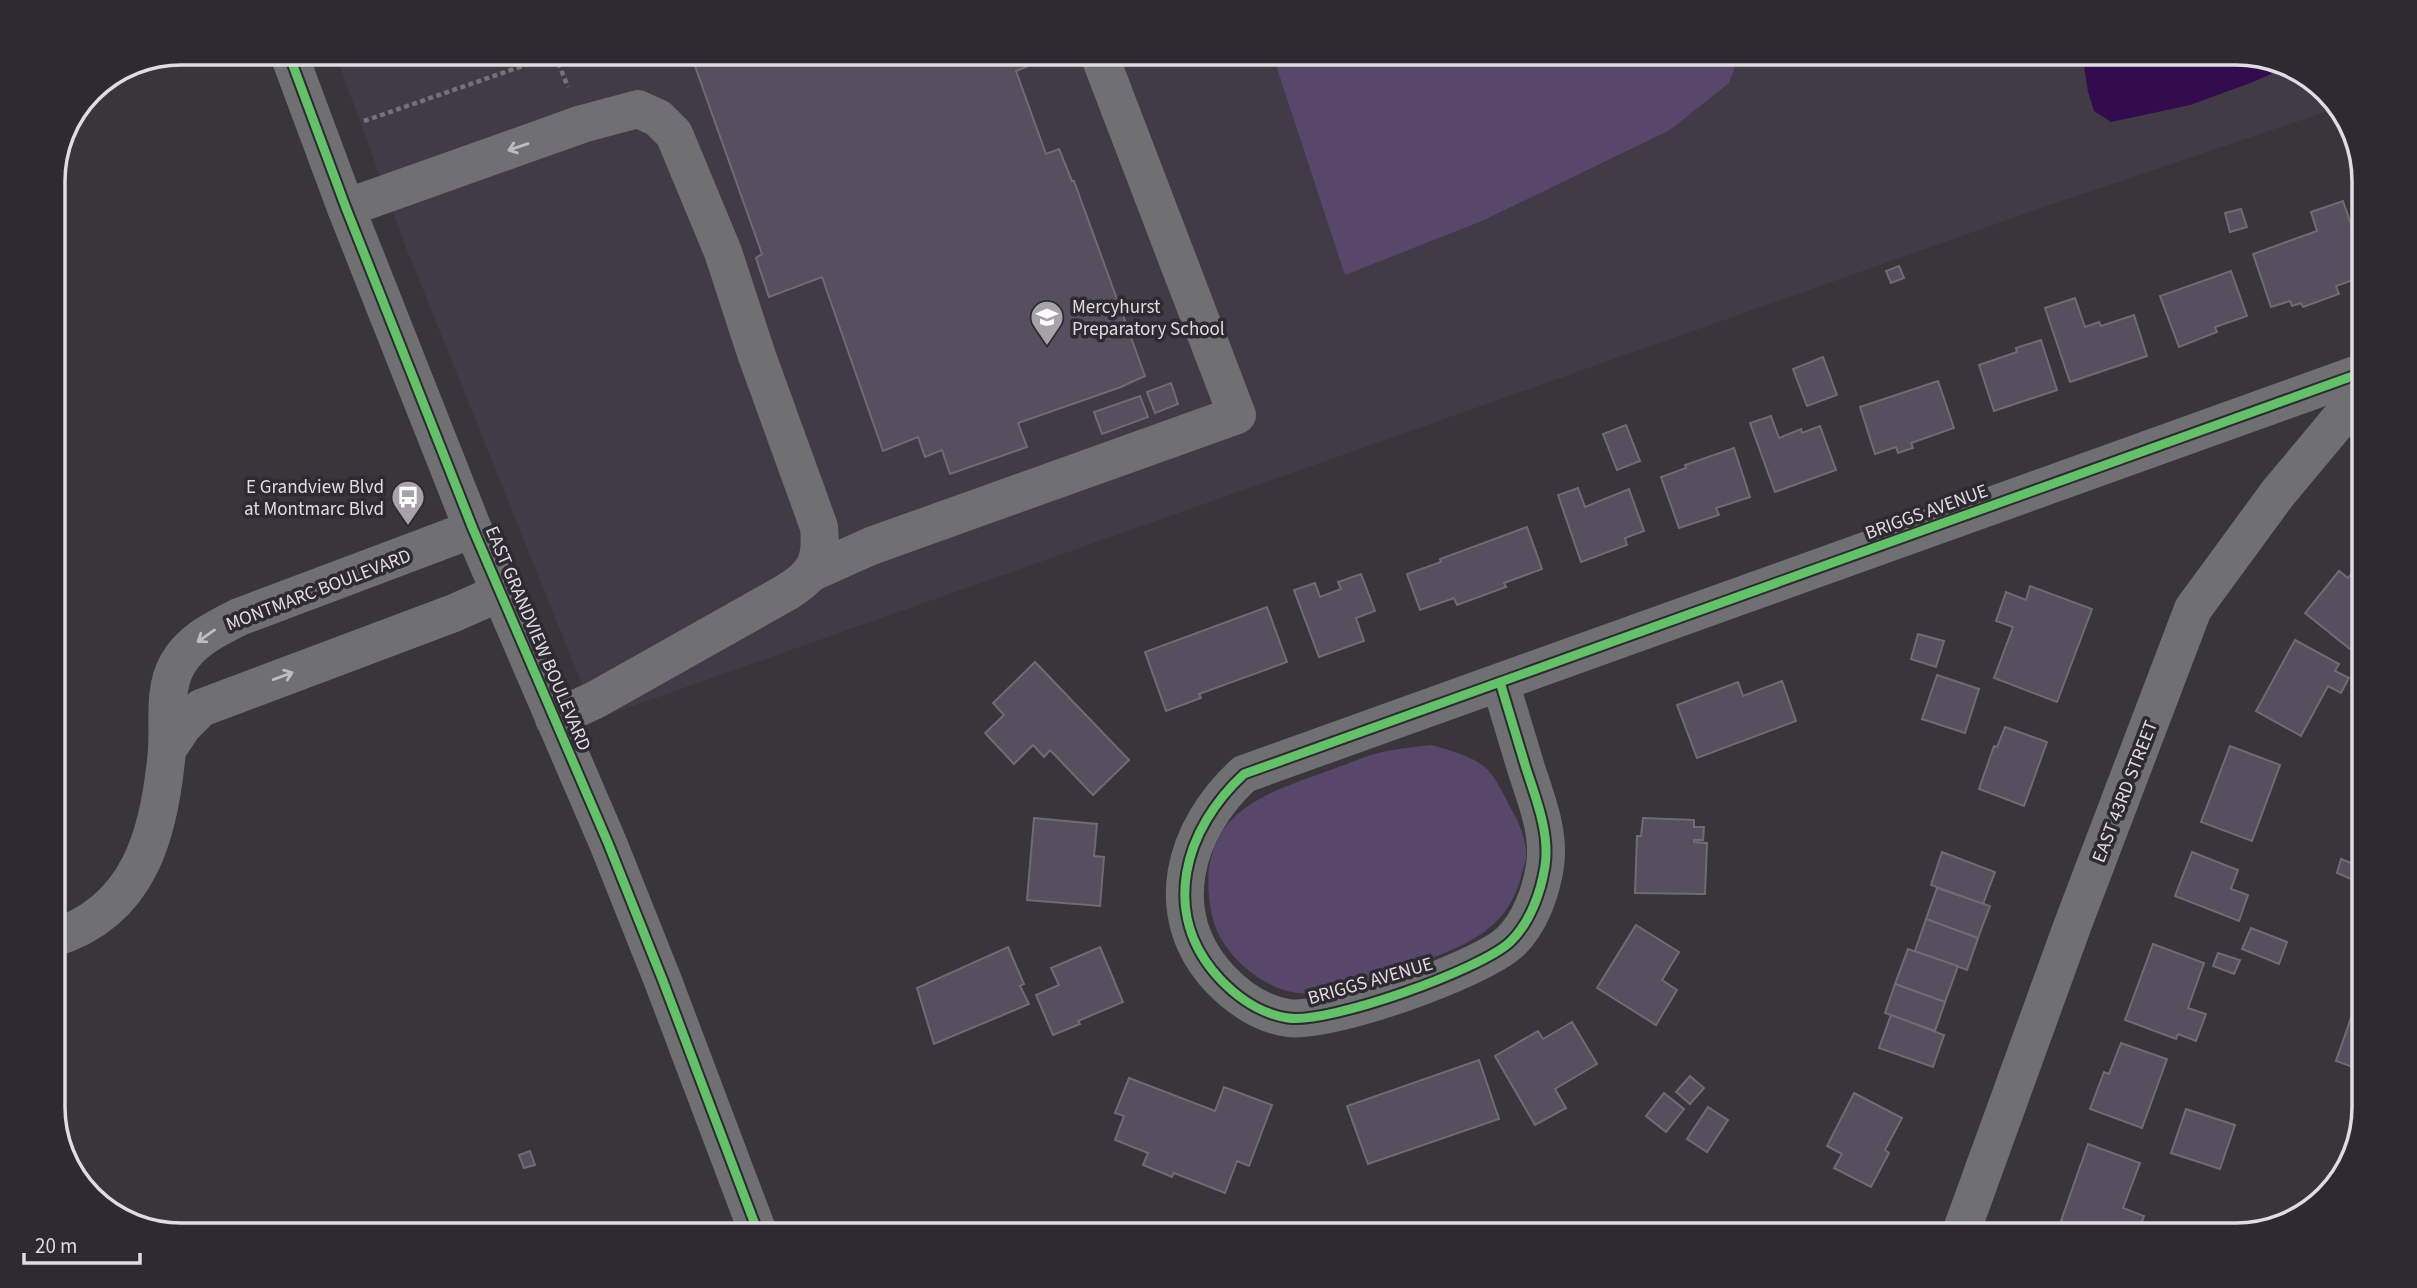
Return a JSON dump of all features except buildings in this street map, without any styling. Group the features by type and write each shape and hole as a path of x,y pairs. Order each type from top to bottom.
{"street":[{"name":"EAST GRANDVIEW BOULEVARD","path":"293,65 346,208 473,529 658,968 754,1223"},
{"path":"554,719 595,700 788,592 813,572 871,546 1237,415 1103,65"},
{"path":"346,208 582,124 638,109 658,118 674,134 723,252 757,356 819,527 821,545 813,572"},
{"name":"BRIGGS AVENUE","path":"1500,682 1540,810 1546,849 1545,865 1533,908 1510,942 1476,964 1438,980 1325,1015 1289,1018 1270,1013 1232,991 1213,971 1197,948 1184,900 1186,873 1194,847 1212,809 1244,774 1500,682 2352,376"},
{"name":"EAST 43RD STREET","path":"1965,1223 2073,924 2193,609 2278,493 2352,404"},
{"name":"MONTMARC BOULEVARD","path":"65,934 97,917 128,887 142,864 158,815 167,750 170,689 175,668 187,650 210,632 239,617 473,529"},
{"name":"MONTMARC BOULEVARD","path":"167,750 183,726 201,708 454,613 499,593"}],"path":[{"path":"364,121 526,65"}],"shaded area":[{"name":"Mercyhurst Preparatory School","path":"339,65 2236,65 2259,67 2288,77 2313,93 2329,111 2041,208 596,719 405,245"},
{"path":"1276,65 1736,65 1729,83 1670,130 1482,221 1345,275"},
{"path":"2084,65 2236,65 2276,72 2190,105 2111,122 2094,111"},
{"path":"1431,745 1469,757 1488,770 1519,824 1526,859 1514,897 1504,913 1477,937 1461,946 1377,980 1344,990 1310,994 1294,992 1266,982 1245,967 1235,958 1220,936 1211,911 1208,875 1211,857 1227,825 1253,803 1285,787 1378,753"}],"cycle path":[{"path":"293,65 346,208 473,529 608,843 754,1223"},
{"path":"1500,682 2352,376"},
{"path":"1500,682 1538,804 1546,841 1545,866 1534,907 1510,942 1494,954 1468,967 1403,993 1336,1013 1308,1018 1288,1018 1269,1013 1243,999 1227,986 1201,954 1190,927 1185,900 1187,873 1194,846 1206,820 1223,796 1244,774 1500,682"}],"place":[{"name":"Mercyhurst Preparatory School","path":"1047,347"},
{"name":"E Grandview Blvd at Montmarc Blvd","path":"408,527"}]}
